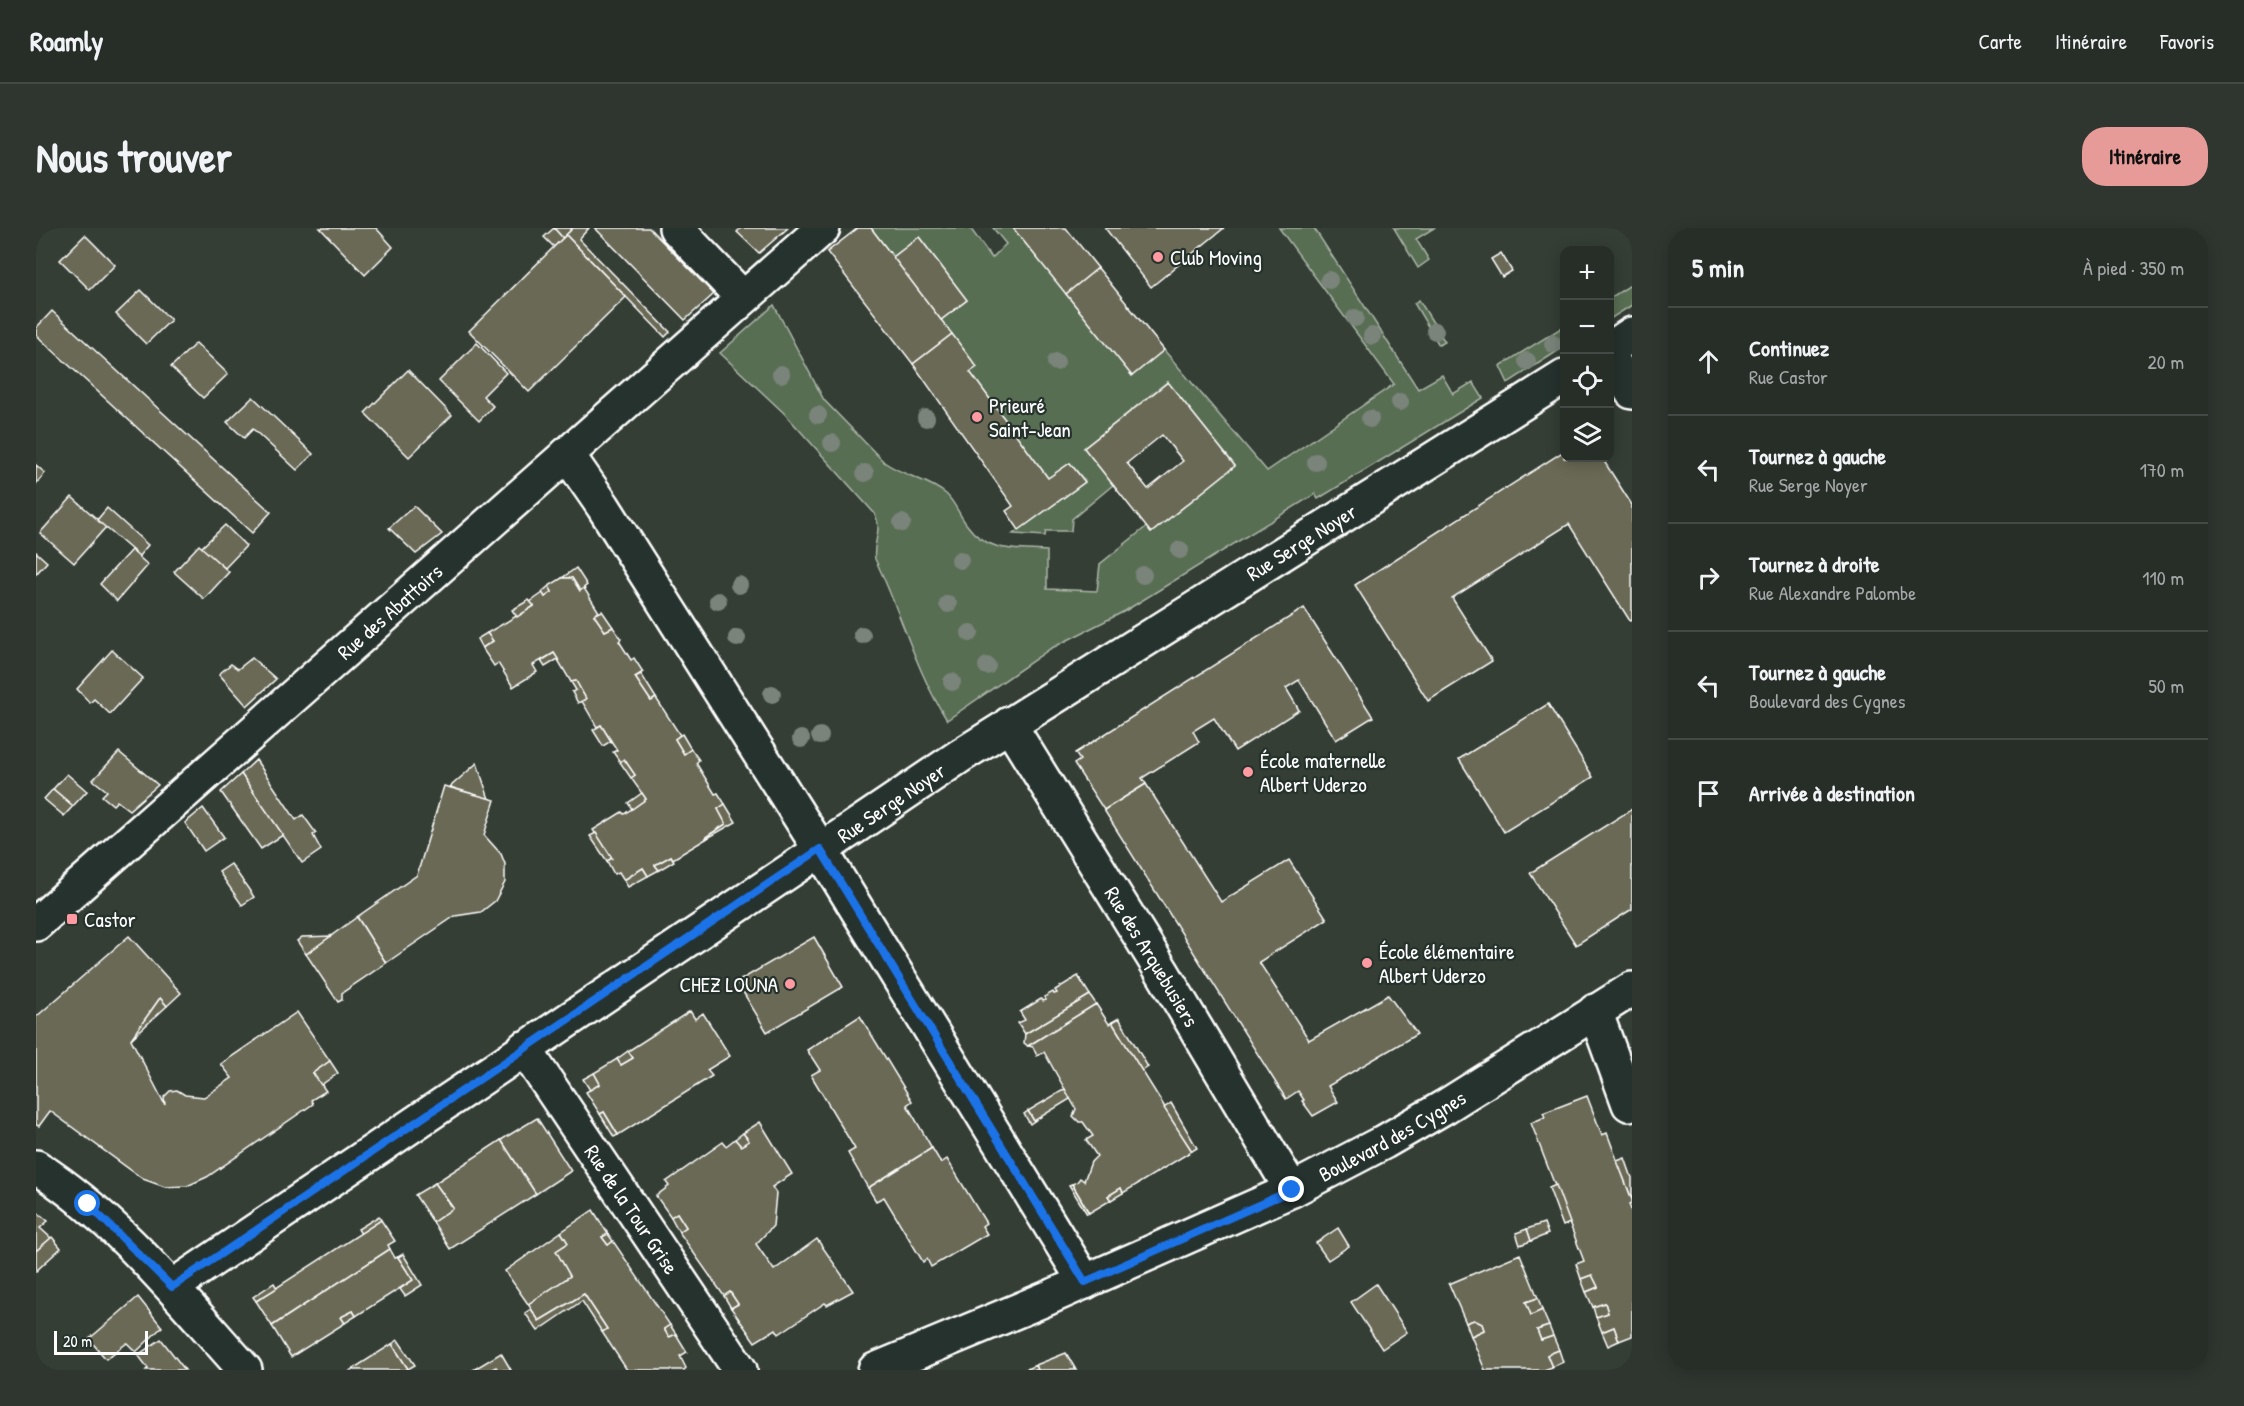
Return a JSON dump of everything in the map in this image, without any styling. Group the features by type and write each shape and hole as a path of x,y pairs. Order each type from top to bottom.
{"street":[{"path":"676,228 743,298"},
{"name":"Rue des Abattoirs","path":"36,924 822,228"},
{"path":"1614,346 1632,334"},
{"path":"1614,363 1632,392"},
{"name":"Rue Serge Noyer","path":"172,1287 524,1048 1009,724 1560,380"},
{"path":"567,454 603,506 820,849 1085,1282"},
{"name":"Rue des Arquebusiers","path":"1009,724 1163,973 1292,1190"},
{"name":"Boulevard des Cygnes","path":"875,1370 1085,1282 1292,1190 1384,1142 1446,1106 1632,989"},
{"path":"1594,1011 1629,1104"},
{"name":"Rue de la Tour Grise","path":"524,1048 740,1370"},
{"path":"36,1167 88,1204 172,1287 245,1370"}],"green space":[{"path":"871,228 970,228 992,258 1006,244 993,228 1013,228 1133,375 1164,350 1267,471 1394,384 1279,228 1314,228 1418,389 1442,375 1453,394 1473,382 1483,398 1318,499 1315,494 1125,611 1050,649 947,720 917,661 875,559 878,526 875,514 784,413 720,353 774,305 824,400 884,462 946,494 967,525 984,541 1003,548 1047,551 1047,589 1097,591 1100,564 1146,527 1151,533 1235,466 1167,382 1084,448 1113,485 1072,519 1071,531 1046,531 1045,536 1013,534 1085,481 1070,463 1048,478 970,372 977,367 941,320 967,300 920,238 893,257"},
{"path":"1394,228 1434,228 1416,239 1429,260 1418,268"},
{"path":"1632,284 1632,305 1614,316 1614,295"},
{"path":"1419,300 1445,342 1439,345 1414,303"},
{"path":"1560,328 1560,350 1508,383 1500,366"}],"building":[{"path":"320,228 376,228 393,247 365,275"},
{"path":"554,228 563,238 554,247 544,237"},
{"path":"554,228 573,228 563,238"},
{"path":"573,228 589,228 579,239 670,332 665,337 566,235"},
{"path":"595,228 649,228 714,294 685,320"},
{"path":"741,228 788,228 759,253 737,232"},
{"path":"858,228 871,228 952,334 913,364 827,252"},
{"path":"1013,228 1066,228 1098,268 1066,294"},
{"name":"Club Moving","path":"1105,228 1224,228 1151,287"},
{"path":"85,235 115,265 90,290 60,260"},
{"path":"566,235 626,297 529,392 469,331"},
{"path":"919,237 967,300 941,320 893,257"},
{"path":"1501,253 1512,271 1502,277 1491,259"},
{"path":"1098,268 1164,350 1132,376 1066,294"},
{"path":"141,290 171,320 146,344 116,314"},
{"path":"52,311 271,512 252,533 36,335 36,328"},
{"name":"Prieuré Saint-Jean","path":"952,334 977,367 970,372 1048,478 1070,463 1085,482 1019,530 1006,511 1013,506 913,364"},
{"path":"196,343 228,374 203,398 171,367"},
{"path":"477,343 506,373 483,396 493,406 479,421 439,381"},
{"path":"408,370 452,415 409,457 365,413"},
{"path":"1168,382 1235,466 1151,533 1084,448","holes":["1162,435 1183,461 1148,489 1127,463"]},
{"path":"253,397 313,454 297,470 253,429 244,438 227,422"},
{"path":"1560,454 1560,462 1605,462 1632,505 1632,620 1630,621 1569,524 1452,598 1492,661 1428,701 1355,585"},
{"path":"36,465 45,473 36,484"},
{"path":"72,497 106,527 74,563 40,533"},
{"path":"414,506 442,534 416,554 389,528"},
{"path":"107,508 148,545 139,556 97,520"},
{"path":"225,525 246,546 225,568 201,548"},
{"path":"199,545 229,572 204,599 174,572"},
{"path":"131,550 148,565 117,601 100,584"},
{"path":"36,552 47,562 36,574"},
{"path":"576,568 587,585 580,591 572,578 562,578"},
{"path":"562,578 572,578 580,591 584,588 599,612 594,615 605,631 613,627 631,660 634,658 643,672 635,677 651,701 656,698 680,735 675,739 684,754 691,749 699,760 696,763 715,794 718,793 725,804 718,809 726,824 673,859 671,856 655,865 659,870 648,876 643,868 624,880 619,872 614,874 607,861 612,858 593,830 622,812 624,814 646,799 631,778 635,775 624,759 620,762 613,752 617,750 601,725 597,727 582,701 586,699 576,681 571,682 554,653 533,665 537,672 513,687 498,663 494,666 482,648 493,641 487,633 534,606 530,602 543,593 545,597 552,592 549,586"},
{"path":"549,586 552,592 545,597 542,592"},
{"path":"529,600 534,606 517,617 512,610"},
{"path":"1304,608 1373,717 1336,740 1299,680 1286,688 1299,710 1235,751 1214,718 1193,731 1199,742 1142,778 1146,784 1104,810 1074,764 1080,760 1075,753"},
{"path":"602,611 613,627 605,631 594,615"},
{"path":"487,633 493,641 482,648 477,639"},
{"path":"112,650 143,678 110,714 94,699 90,703 77,689"},
{"path":"554,653 558,659 545,667 541,661"},
{"path":"252,658 276,679 247,706 219,674 231,664 238,669"},
{"path":"641,674 656,698 651,701 635,677"},
{"path":"576,681 586,699 578,703 572,692 576,690 571,682"},
{"path":"1548,704 1593,777 1504,832 1459,759"},
{"path":"601,725 611,741 603,746 593,730"},
{"path":"682,734 691,749 684,754 675,739"},
{"path":"119,752 158,785 129,810 117,801 113,805 102,796 107,791 93,780"},
{"path":"624,759 635,775 631,778 620,762"},
{"path":"256,760 296,820 303,815 316,833 313,835 321,850 302,863 241,774"},
{"path":"477,763 489,799 450,787"},
{"path":"67,774 87,791 73,806 53,789"},
{"path":"241,774 283,835 261,849 221,792"},
{"path":"1146,784 1221,902 1289,860 1327,919 1259,962 1309,1040 1388,995 1417,1034 1328,1086 1338,1102 1313,1116 1298,1091 1286,1099 1104,810"},
{"path":"444,786 495,800 484,835 501,854 505,864 505,882 495,901 481,912 455,916 386,963 357,917 417,875"},
{"path":"53,789 73,806 64,816 44,799"},
{"path":"642,793 646,799 632,809 628,803"},
{"path":"725,804 736,822 706,839 726,824 718,809"},
{"path":"203,808 224,837 204,851 185,823"},
{"path":"1632,809 1632,909 1576,945 1530,873"},
{"path":"596,833 612,858 607,861 590,836"},
{"path":"671,856 674,861 659,870 655,865"},
{"path":"231,864 254,897 242,905 219,872"},
{"path":"643,868 648,876 628,887 624,880"},
{"path":"357,917 386,963 342,993 342,1000 338,1002 306,954"},
{"path":"129,936 181,993 167,1006 160,998 131,1039 165,1105 164,1097 170,1091 177,1090 185,1095 204,1097 232,1078 221,1064 297,1012 330,1061 313,1073 326,1091 311,1100 313,1104 207,1177 187,1186 165,1187 143,1179 50,1111 39,1126 36,1125 36,1017"},
{"path":"331,936 306,954 297,941 302,937"},
{"name":"CHEZ LOUNA","path":"814,937 843,987 767,1032 737,982"},
{"path":"1078,976 1090,995 1025,1034 1018,1023 1025,1020 1020,1012 1041,999 1046,1000 1044,997 1053,992 1057,993 1055,990"},
{"path":"1090,995 1096,1004 1028,1046 1024,1043 1025,1034"},
{"path":"160,998 167,1006 131,1039"},
{"path":"1096,1004 1109,1024 1112,1022 1192,1151 1123,1193 1121,1188 1108,1196 1111,1200 1089,1213 1072,1184 1080,1178 1084,1181 1091,1162 1097,1156 1086,1140 1093,1136 1083,1122 1079,1122 1073,1116 1076,1109 1044,1052 1037,1056 1033,1047 1028,1046"},
{"path":"690,1011 695,1019 703,1013 730,1056 707,1070 712,1076 618,1135 604,1112 600,1114 586,1092 600,1084 594,1073 617,1059 621,1065 633,1058 628,1051"},
{"path":"860,1016 912,1101 907,1105 932,1148 868,1188 848,1153 855,1149 811,1075 820,1070 807,1050"},
{"path":"1119,1018 1148,1067 1142,1071 1112,1022"},
{"path":"628,1051 633,1058 621,1065 617,1059"},
{"path":"330,1061 338,1073 321,1085 313,1073"},
{"path":"594,1073 600,1084 590,1090 583,1079"},
{"path":"1065,1089 1070,1099 1034,1121 1028,1111"},
{"path":"1587,1096 1602,1135 1607,1133 1632,1200 1629,1204 1632,1213 1632,1336 1619,1341 1614,1327 1602,1332 1596,1317 1608,1313 1605,1303 1593,1307 1586,1292 1598,1287 1592,1275 1581,1279 1576,1264 1584,1261 1531,1123 1545,1117 1543,1113"},
{"path":"1171,1103 1197,1148 1192,1151 1164,1108"},
{"path":"1028,1111 1034,1121 1030,1124 1024,1114"},
{"path":"604,1112 618,1135 614,1137 600,1114"},
{"path":"537,1118 571,1171 536,1194 501,1140"},
{"path":"760,1122 792,1174 772,1187 776,1193 773,1226 756,1244 774,1270 817,1239 853,1291 827,1305 825,1303 779,1334 776,1329 755,1342 731,1308 738,1304 730,1292 724,1296 679,1232 686,1227 677,1213 671,1217 656,1196 669,1186 666,1182 723,1142 726,1146 735,1139 741,1146 749,1141 743,1133"},
{"path":"743,1133 749,1141 741,1146 735,1139"},
{"path":"501,1140 536,1194 450,1249 433,1222 453,1208 435,1183"},
{"path":"932,1148 941,1163 947,1159 986,1223 982,1226 987,1234 931,1267 927,1259 923,1262 884,1197 876,1201 868,1188"},
{"path":"1625,1158 1632,1178 1632,1199 1617,1161"},
{"path":"435,1183 453,1208 433,1222 415,1195"},
{"path":"1072,1184 1089,1213 1087,1214 1069,1185"},
{"path":"1556,1185 1570,1223 1563,1226 1549,1188"},
{"path":"1121,1188 1123,1193 1111,1200 1108,1196"},
{"path":"593,1210 608,1234 602,1237 608,1245 613,1241 670,1325 664,1329 669,1337 676,1334 687,1352 680,1356 686,1368 684,1370 627,1370 602,1332 607,1329 584,1294 539,1321 528,1304 570,1276 556,1251 568,1243 561,1232"},
{"path":"36,1211 48,1221 40,1228 51,1238 36,1251"},
{"path":"677,1213 686,1227 679,1232 671,1217"},
{"path":"379,1216 381,1220 361,1234 358,1229"},
{"path":"381,1220 395,1241 388,1245 390,1249 272,1326 256,1301"},
{"path":"1544,1223 1548,1234 1531,1241 1527,1229"},
{"path":"1338,1228 1349,1246 1328,1260 1316,1243"},
{"path":"1527,1229 1531,1241 1520,1245 1516,1233"},
{"path":"561,1232 568,1243 556,1251 570,1276 528,1304 505,1271"},
{"path":"608,1234 613,1241 608,1245 602,1237"},
{"path":"52,1237 61,1248 36,1271 36,1251"},
{"path":"390,1249 413,1280 356,1316 353,1311 341,1317 345,1323 291,1357 272,1326"},
{"path":"403,1254 422,1285 405,1296 400,1289 413,1280 398,1257"},
{"path":"1520,1254 1538,1298 1526,1302 1531,1315 1542,1310 1549,1326 1537,1330 1541,1340 1553,1336 1559,1350 1547,1355 1552,1367 1544,1370 1485,1370 1471,1336 1484,1330 1482,1324 1474,1320 1466,1323 1449,1284"},
{"path":"1592,1275 1598,1287 1586,1292 1581,1279"},
{"path":"274,1283 277,1288 256,1301 253,1297"},
{"path":"1376,1284 1407,1332 1382,1349 1351,1302"},
{"path":"730,1292 738,1304 731,1308 724,1296"},
{"path":"584,1294 607,1329 602,1332 582,1301 538,1331 525,1313 531,1309 539,1321"},
{"path":"138,1297 162,1327 136,1352 127,1343 106,1359 89,1339"},
{"path":"1538,1298 1542,1310 1531,1315 1526,1302"},
{"path":"1605,1303 1608,1313 1596,1317 1593,1307"},
{"path":"353,1311 356,1316 345,1323 341,1317"},
{"path":"1474,1320 1482,1324 1484,1330 1471,1336 1466,1323"},
{"path":"670,1325 676,1334 669,1337 664,1329"},
{"path":"1549,1326 1553,1336 1541,1340 1537,1330"},
{"path":"1614,1327 1619,1341 1608,1346 1602,1332"},
{"path":"161,1339 185,1370 146,1370 148,1368 138,1355"},
{"path":"398,1340 415,1365 408,1369 392,1344"},
{"path":"392,1344 408,1369 351,1370"},
{"path":"1559,1350 1563,1362 1552,1367 1547,1355"},
{"path":"501,1353 511,1370 498,1370 496,1367 490,1370 473,1370"},
{"path":"1066,1353 1076,1370 1038,1370 1036,1365"},
{"path":"1036,1365 1038,1370 1024,1370"}],"place":[{"name":"Club Moving","path":"1158,257"},
{"name":"Prieuré Saint-Jean","path":"977,417"},
{"name":"École maternelle Albert Uderzo","path":"1248,772"},
{"name":"Castor","path":"72,919"},
{"name":"École élémentaire Albert Uderzo","path":"1367,963"},
{"name":"CHEZ LOUNA","path":"790,984"}],"route":[{"path":"88,1204 116,1229 172,1287 820,849 1085,1282 1292,1190"}]}
